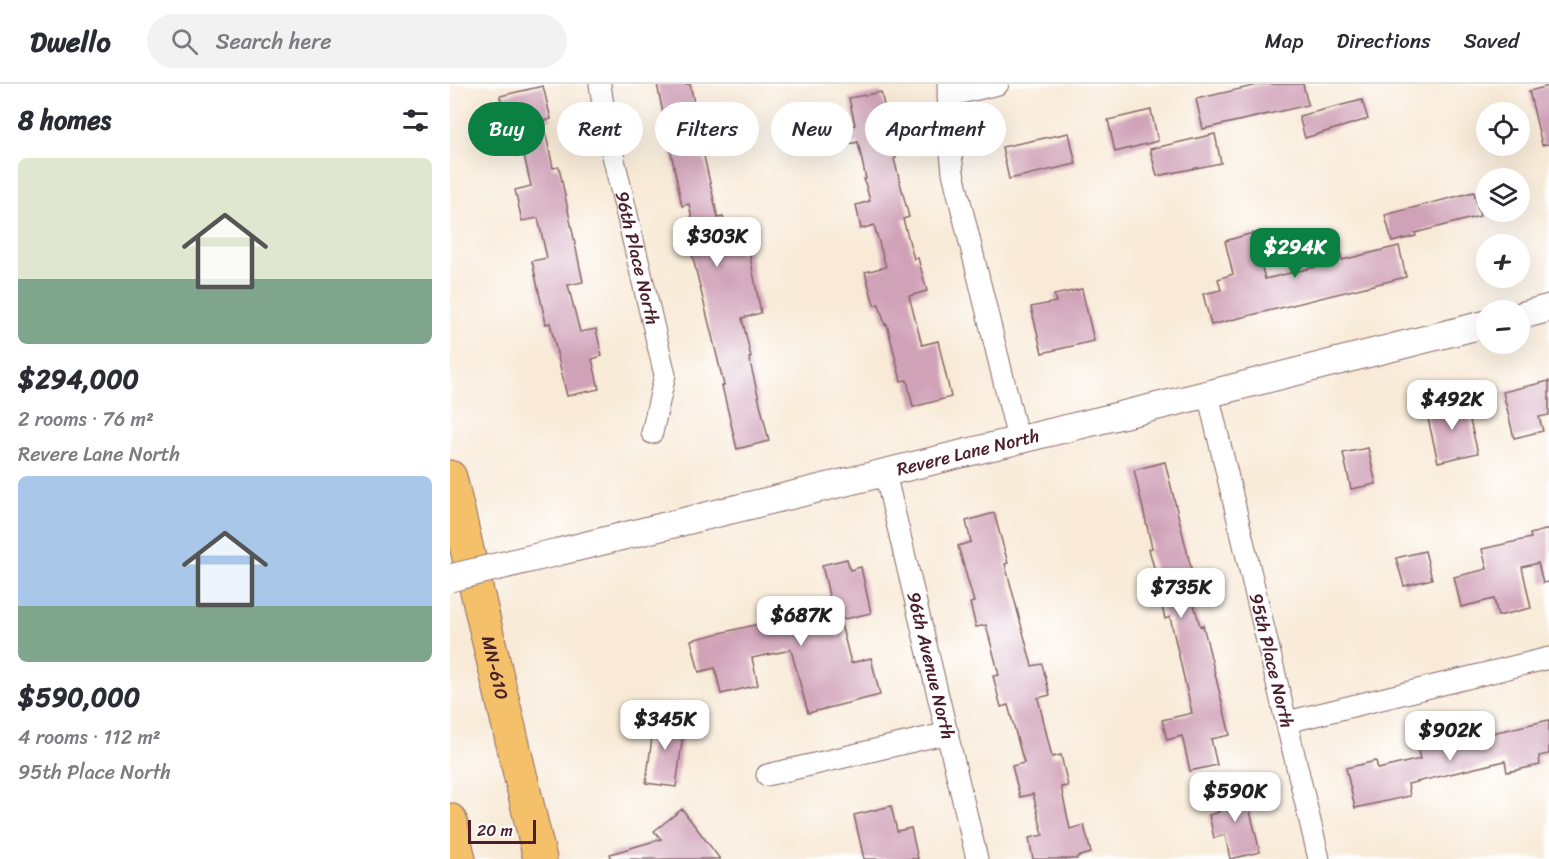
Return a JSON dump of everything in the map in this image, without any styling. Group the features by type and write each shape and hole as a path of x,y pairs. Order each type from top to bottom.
{"highway":[{"name":"MN-610","path":"450,477 540,859"},
{"path":"450,820 459,859"}],"street":[{"name":"96th Place North","path":"600,84 606,126 665,375 652,433"},
{"path":"998,84 948,90 949,135 953,173 1018,439"},
{"path":"1530,313 1549,308"},
{"name":"Revere Lane North","path":"450,578 1476,327"},
{"name":"95th Place North","path":"1208,394 1319,859"},
{"name":"96th Avenue North","path":"885,473 977,859"},
{"path":"1287,722 1549,658"},
{"path":"766,775 948,734"}],"building":[{"path":"657,84 690,84 694,102 661,102"},
{"path":"1262,84 1303,84 1308,105 1203,129 1196,99"},
{"path":"543,86 551,119 545,120 545,102 501,102 500,96"},
{"path":"1549,86 1549,144 1542,145 1529,91"},
{"path":"881,92 883,102 865,102 865,156 896,156 894,159 909,217 903,219 914,259 918,258 927,291 909,296 922,345 938,341 951,397 913,407 907,380 901,381 887,324 885,325 879,304 874,305 865,272 886,267 874,225 861,229 856,205 870,201 858,142 853,143 853,125 855,125 853,102 850,102 849,98"},
{"path":"1362,100 1368,119 1305,138 1299,116"},
{"path":"1151,110 1158,141 1115,152 1108,120"},
{"path":"545,130 553,168 559,167 583,282 568,285 580,332 596,329 602,356 592,359 599,389 567,396 550,323 546,324 532,261 547,258 538,218 522,221 515,190 531,186 524,156 545,156"},
{"path":"1069,133 1076,164 1009,179 1004,156 1006,156 1006,146"},
{"path":"1215,134 1221,163 1157,176 1150,149"},
{"path":"672,156 704,156 718,218 723,217 729,241 736,240 739,254 749,251 761,313 742,318 769,441 737,449 691,250 698,248 689,204 682,206"},
{"path":"1474,192 1476,200 1476,217 1415,233 1416,236 1392,242 1385,215"},
{"path":"1336,232 1342,260 1399,246 1406,277 1211,325 1203,294 1221,290 1218,279 1233,274 1225,241 1253,233 1265,279 1324,265 1317,236"},
{"path":"1082,289 1094,341 1042,353 1031,307 1056,302 1054,295"},
{"path":"1549,381 1549,415 1539,417 1543,431 1514,438 1503,392"},
{"path":"1465,400 1478,453 1438,462 1426,410"},
{"path":"1368,448 1376,484 1351,489 1343,453"},
{"path":"1165,462 1195,584 1189,586 1200,626 1203,625 1230,735 1211,739 1217,765 1190,771 1182,736 1167,740 1162,720 1192,713 1170,617 1165,619 1160,598 1144,602 1138,580 1156,575 1134,470"},
{"path":"994,513 1032,666 1042,664 1050,695 1038,698 1052,757 1061,755 1068,786 1061,787 1070,829 1084,825 1091,853 1077,857 1077,859 1033,859 1029,838 1043,835 1033,794 1020,797 1012,766 1024,763 1008,705 1001,707 993,676 999,675 986,625 976,627 970,603 974,602 958,546 971,542 966,521"},
{"path":"1549,529 1549,582 1543,583 1538,563 1522,567 1531,608 1498,616 1494,599 1461,607 1454,577 1487,569 1482,549 1531,538 1530,534"},
{"path":"1425,551 1432,579 1404,586 1396,558"},
{"path":"847,559 850,570 861,567 871,613 840,620 851,663 871,658 880,695 808,713 791,650 752,658 758,685 721,694 715,668 699,672 691,640 831,604 822,565"},
{"path":"655,715 685,720 676,787 646,783"},
{"path":"1549,720 1549,754 1539,756 1540,765 1507,772 1505,761 1408,784 1410,796 1355,808 1346,768 1376,761 1378,769 1420,759 1418,750"},
{"path":"1244,786 1260,852 1230,859 1225,835 1214,838 1209,815 1219,812 1214,793"},
{"path":"891,806 897,831 911,828 918,859 864,859 854,815"},
{"path":"682,809 720,859 611,859 610,854 661,839 654,831"}]}
